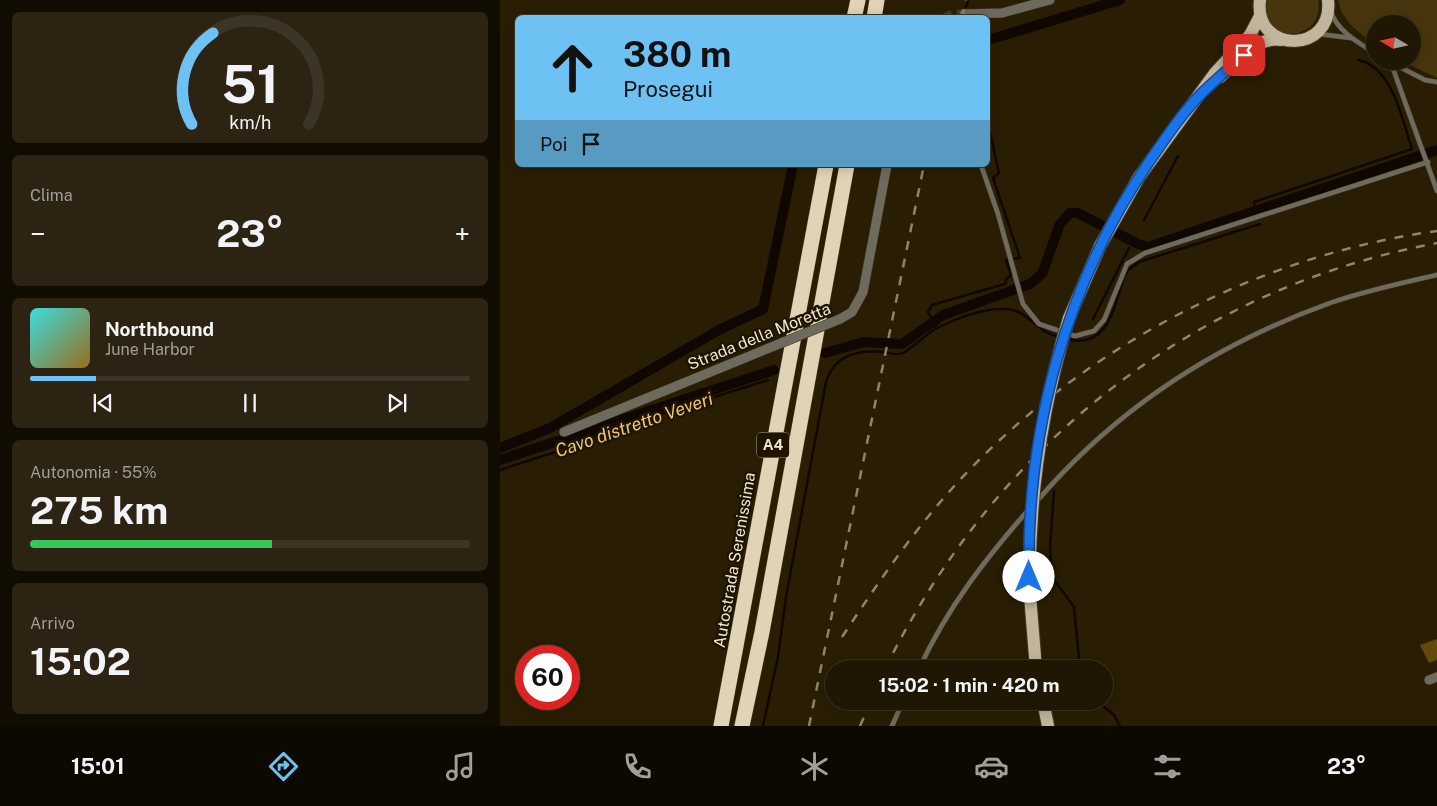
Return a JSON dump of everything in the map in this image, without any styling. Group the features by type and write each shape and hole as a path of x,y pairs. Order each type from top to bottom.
{"highway":[{"path":"855,15 858,0"},
{"path":"874,15 877,0"},
{"name":"Autostrada Serenissima","path":"721,726 826,167"},
{"name":"A4","path":"742,726 762,632 847,167"}],"main road":[{"path":"1035,660 1030,595 1032,504 1040,434 1053,372 1069,318 1109,228 1155,154 1223,64 1250,35 1260,16 1260,0"},
{"path":"1201,94 1258,44 1268,39 1295,42 1306,40 1317,34 1328,14 1329,0"},
{"path":"1260,16 1269,30 1284,40"},
{"path":"1045,710 1048,726"}],"street":[{"path":"964,14 1002,13 1050,0"},
{"name":"Strada della Moretta","path":"564,432 840,319 852,312 863,292 887,167"}],"lane":[{"path":"1329,0 1333,18 1352,38 1366,47"},
{"path":"1306,40 1319,34 1352,38"},
{"path":"1393,70 1424,150 1437,191"},
{"path":"1406,70 1425,80 1437,82"},
{"path":"982,167 1023,304 1039,324 1075,336 1094,330 1104,320 1123,271 1133,259 1145,253 1428,162"},
{"path":"922,660 932,640 984,560 1074,459 1122,417 1172,380 1227,348 1330,303 1437,275"},
{"path":"892,726 899,710"}],"shaded area":[{"path":"1266,0 1318,0 1318,12 1314,22 1307,29 1299,33 1289,34 1280,32 1272,26 1266,14"},
{"path":"1338,0 1437,0 1437,78 1421,70 1421,15 1366,15 1366,37 1347,20"}],"building":[{"path":"1437,639 1437,660 1429,663 1420,645"}],"waterway":[{"path":"966,7 968,0"},
{"path":"990,39 1120,0"},
{"path":"1255,207 1254,202 1412,149 1400,110 1388,84 1380,73 1370,65 1358,60"},
{"path":"937,328 928,312 932,305 1005,284 1006,279 1011,275 1006,260 1020,258 993,178 999,173 990,132"},
{"path":"825,353 864,342 902,344 943,315 1030,284 1042,274 1060,224 1070,213 1078,213 1138,244 1148,247 1437,150"},
{"name":"Cavo distretto Veveri","path":"1144,220 1178,156"},
{"path":"500,448 550,428 719,330 763,309 793,167"},
{"path":"1067,339 1081,341 1092,338 1101,332 1113,312 1124,277 1128,270 1139,262 1260,224"},
{"name":"Cavo distretto Veveri","path":"1093,319 1129,248"},
{"path":"763,726 778,657 786,597 826,382 835,365 841,360 857,353 884,352 901,354 944,325 987,310 1003,309 1019,312 1043,330 1059,337"},
{"path":"500,460 774,370"},
{"name":"Cavo distretto Veveri","path":"500,470 555,452 570,443 768,380"},
{"name":"Cavo distretto Veveri","path":"1054,491 1050,546 1051,570 1055,581 1074,607 1079,660"},
{"name":"Cavo distretto Veveri","path":"1108,710 1114,715 1120,726"}],"tunnel":[{"path":"951,15 964,14"}],"railway":[{"path":"963,15 966,0"},
{"path":"809,726 924,167"},
{"path":"842,637 873,591 940,502 978,461 1026,417 1077,377 1132,341 1189,309 1249,282 1310,259 1373,242 1437,231"},
{"path":"890,660 930,589 983,515 1043,448 1110,390 1183,339 1262,298 1347,265 1437,243"},
{"path":"860,726 867,710"}],"route":[{"path":"1029,577 1034,478 1041,426 1060,347 1074,305 1100,246 1126,198 1147,165 1201,94 1244,55"}]}
